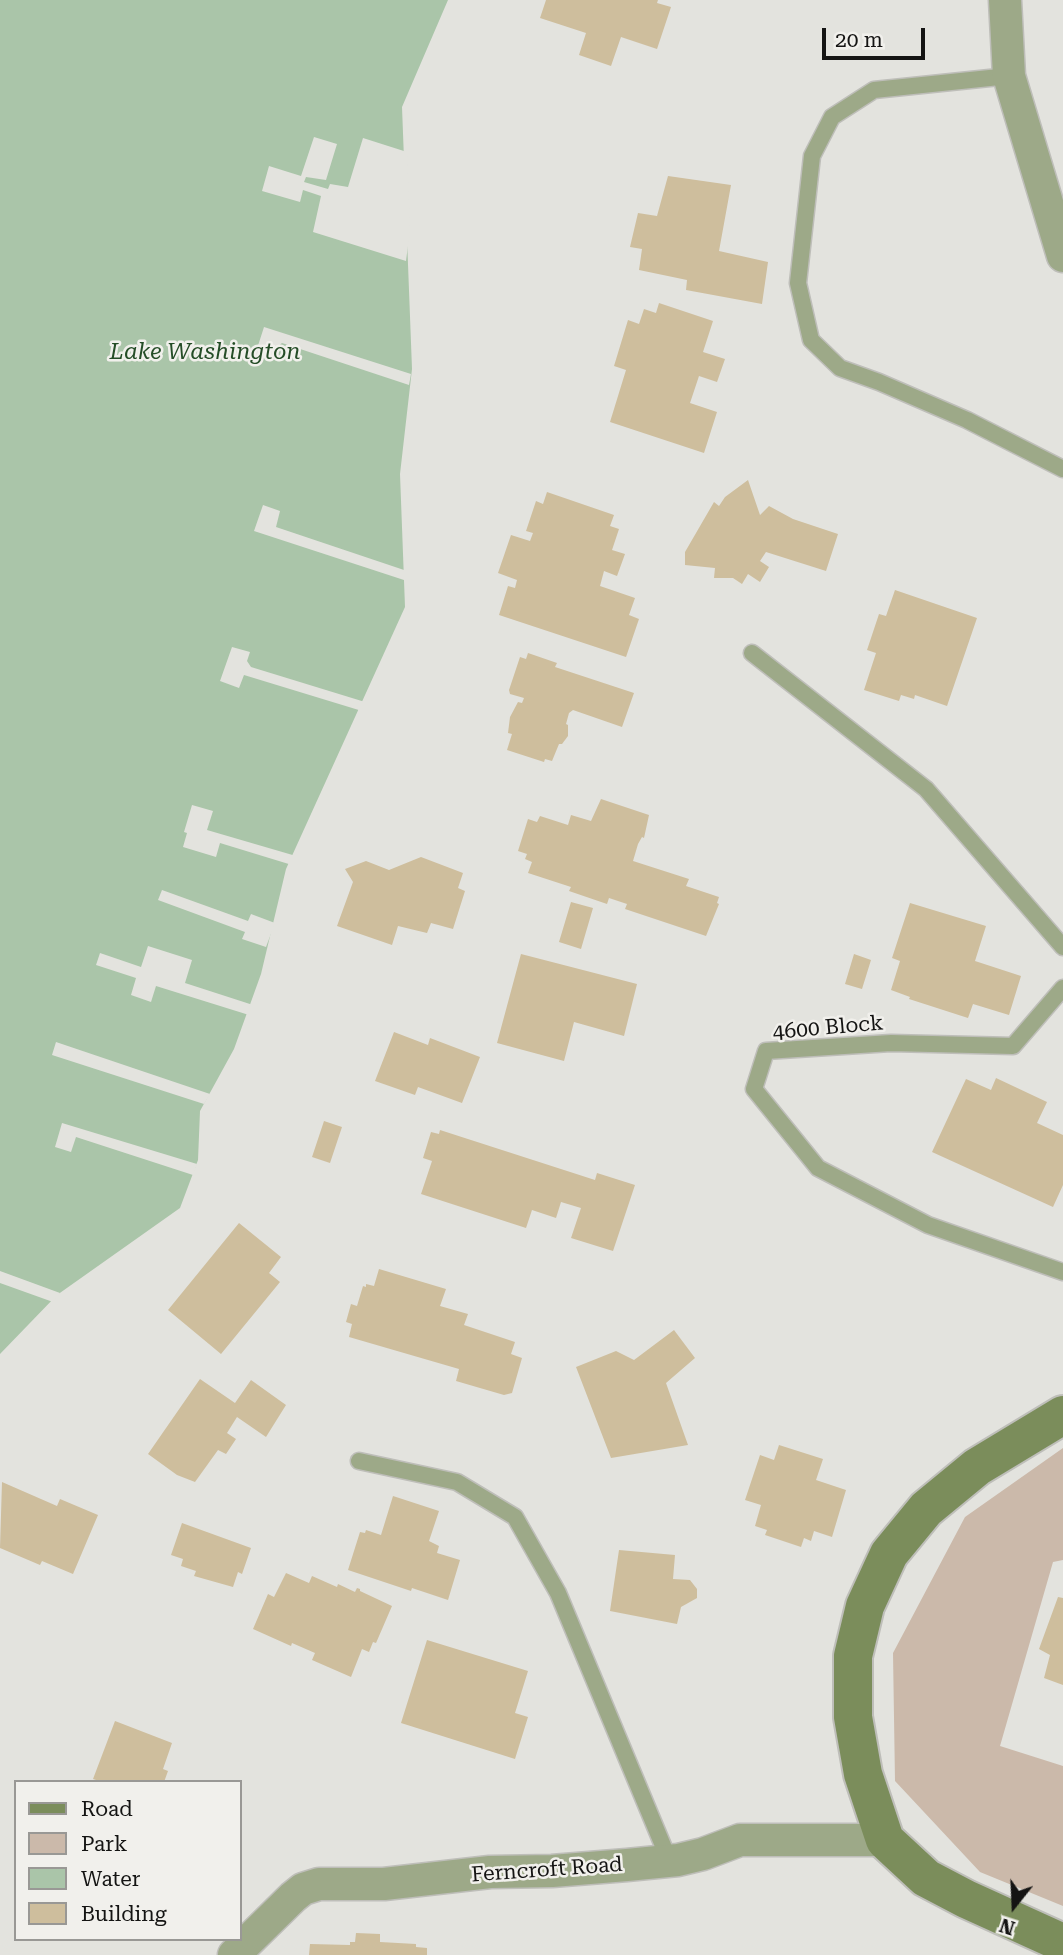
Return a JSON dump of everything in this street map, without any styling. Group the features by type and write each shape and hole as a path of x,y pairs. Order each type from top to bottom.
{"street":[{"path":"1005,0 1009,76 1063,256"},
{"path":"1063,1415 977,1467 926,1509 889,1554 865,1606 853,1656 853,1717 863,1773 885,1840 926,1878 1063,1943"},
{"name":"Ferncroft Road","path":"234,1955 293,1897 303,1889 318,1884 384,1884 490,1872 552,1871 669,1860 703,1854 740,1840 885,1840"}],"lane":[{"path":"1009,76 874,90 832,117 812,156 798,283 811,340 840,368 967,420 1063,469"},
{"path":"752,653 926,789 1063,947"},
{"name":"4600 Block","path":"1063,988 1013,1046 891,1043 766,1051 754,1088 818,1168 928,1225 1063,1272"},
{"path":"359,1461 457,1482 515,1517 558,1593 669,1860"}],"green space":[{"path":"1063,1448 1063,1560 1053,1562 1000,1746 1063,1766 1063,1906 980,1872 895,1781 893,1653 965,1517"}],"water":[{"name":"Lake Washington","path":"0,0 448,0 402,107 412,369 400,474 405,607 286,869 261,974 234,1049 200,1111 198,1160 180,1208 57,1295 0,1354"}],"pier":[{"path":"314,137 337,144 326,180 306,177 304,182 328,189 330,184 348,187 363,138 407,152 410,230 406,261 313,232 321,196 303,190 300,202 262,191 269,166 301,176"},
{"path":"264,327 411,374 409,385 282,343 277,347 272,360 255,355"},
{"path":"263,505 280,511 276,527 407,571 407,581 254,531"},
{"path":"232,647 250,652 247,661 251,667 365,702 362,711 244,675 239,688 220,681"},
{"path":"192,805 213,811 207,830 296,856 292,865 220,843 216,857 183,847 187,833 184,832"},
{"path":"162,890 248,921 251,914 275,923 266,947 242,939 245,932 158,900"},
{"path":"148,946 192,960 185,983 253,1005 249,1015 156,986 151,1002 131,995 136,978 96,965 100,953 141,967"},
{"path":"56,1042 210,1094 204,1104 52,1055"},
{"path":"62,1123 197,1164 193,1175 76,1137 71,1152 55,1147"},
{"path":"0,1271 60,1293 53,1302 0,1283"}],"building":[{"path":"546,0 658,0 657,3 671,7 657,49 621,37 611,66 579,55 586,33 540,18"},
{"path":"668,176 731,185 719,251 768,262 762,304 686,290 687,280 639,270 642,249 630,247 638,213 657,216"},
{"path":"659,303 713,321 703,352 725,359 717,382 699,376 690,403 717,412 704,453 610,422 626,370 614,366 628,320 639,324 644,309 656,313"},
{"path":"748,480 760,515 769,506 793,519 838,534 826,571 766,552 760,561 769,567 760,582 748,574 742,584 733,578 714,578 715,568 685,565 685,552 714,502 719,506 725,497"},
{"path":"547,492 614,515 610,526 619,529 612,550 625,554 617,576 604,571 600,586 635,598 629,615 639,619 626,657 499,615 508,586 515,588 517,580 498,573 511,535 530,541 533,533 526,531 536,501 543,504"},
{"path":"895,590 977,618 947,706 915,695 914,699 901,695 899,701 864,690 876,653 867,650 879,614 886,616"},
{"path":"528,653 557,663 555,667 634,693 622,727 573,710 569,713 566,724 568,736 559,744 552,761 545,759 544,762 507,750 512,734 508,733 510,717 518,702 522,703 524,698 510,694 509,690 520,657 526,659"},
{"path":"601,799 649,815 644,838 642,837 638,844 633,861 689,879 686,886 719,897 719,904 706,936 625,909 627,904 609,898 607,904 569,891 571,887 528,873 532,862 525,859 527,854 518,851 528,819 537,822 540,816 568,825 571,815 591,821"},
{"path":"421,857 463,873 458,888 465,891 453,929 431,923 427,933 398,926 392,945 337,926 353,882 345,869 366,861 389,870"},
{"path":"571,902 593,908 581,949 559,942"},
{"path":"910,903 986,926 975,961 1021,976 1009,1015 973,1004 968,1018 909,999 910,997 891,990 900,961 892,958"},
{"path":"521,954 637,984 624,1036 574,1022 564,1061 497,1043"},
{"path":"854,954 871,960 862,989 845,984"},
{"path":"394,1032 428,1045 430,1038 480,1057 462,1103 418,1087 415,1095 375,1081"},
{"path":"996,1078 1047,1102 1037,1123 1063,1135 1063,1185 1053,1207 932,1152 966,1079 991,1090"},
{"path":"324,1121 342,1127 330,1163 312,1157"},
{"path":"440,1130 595,1180 597,1173 635,1185 613,1251 571,1238 581,1208 561,1202 556,1218 532,1210 526,1228 421,1194 432,1161 423,1158 431,1132 439,1134"},
{"path":"239,1223 281,1257 269,1273 280,1282 221,1354 168,1310"},
{"path":"379,1269 446,1289 440,1306 468,1314 464,1325 515,1342 511,1354 522,1358 512,1393 504,1395 456,1381 459,1369 349,1337 352,1324 346,1322 351,1304 357,1306 363,1286 374,1286"},
{"path":"674,1330 695,1358 666,1383 688,1445 611,1458 576,1367 616,1351 634,1360"},
{"path":"200,1379 235,1403 251,1380 286,1405 266,1437 237,1417 227,1433 236,1439 226,1454 218,1450 195,1482 177,1475 148,1454"},
{"path":"779,1445 823,1459 816,1480 846,1490 832,1537 814,1531 811,1541 804,1538 801,1547 765,1535 767,1530 755,1526 761,1505 745,1500 760,1455 774,1460"},
{"path":"2,1482 57,1506 60,1499 98,1515 73,1574 42,1561 40,1565 0,1548"},
{"path":"393,1496 439,1511 429,1541 439,1546 437,1553 460,1560 448,1600 348,1570 360,1532 365,1533 366,1530 381,1535"},
{"path":"182,1523 251,1548 242,1574 238,1572 233,1587 194,1576 196,1571 181,1566 183,1559 171,1555"},
{"path":"619,1550 675,1555 673,1579 690,1580 697,1589 697,1598 681,1607 677,1624 610,1611"},
{"path":"286,1573 309,1583 312,1576 355,1592 357,1588 392,1606 376,1643 373,1642 369,1652 362,1649 351,1677 312,1660 315,1653 292,1643 291,1646 253,1629 268,1594 274,1597"},
{"path":"1058,1597 1063,1598 1063,1685 1044,1678 1050,1655 1039,1649"},
{"path":"427,1640 528,1671 515,1713 528,1717 515,1759 401,1723"},
{"path":"115,1721 172,1743 163,1769 168,1771 165,1780 93,1779"},
{"path":"356,1933 380,1934 380,1942 416,1944 416,1947 427,1948 427,1955 309,1955 310,1944 350,1945 350,1942 355,1942"}]}
